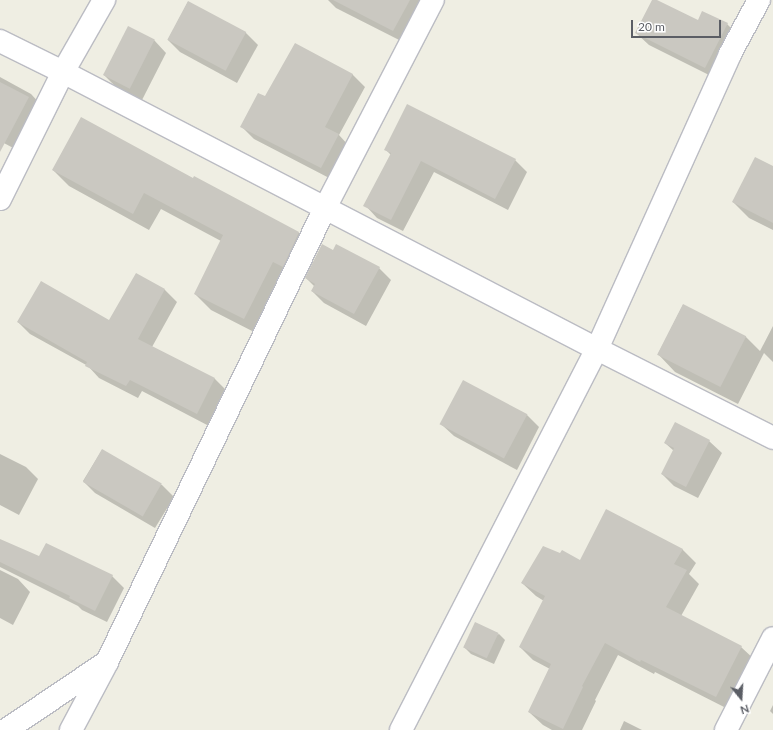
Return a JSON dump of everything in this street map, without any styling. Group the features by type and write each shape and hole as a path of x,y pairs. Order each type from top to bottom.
{"street":[{"path":"0,199 63,72 104,0"},
{"path":"71,730 107,662 325,208 434,0"},
{"path":"401,730 597,349 730,54 759,0"},
{"path":"0,41 63,72 597,349 773,438"},
{"path":"726,730 773,638"},
{"path":"6,730 107,662"}],"building":[{"path":"333,0 410,0 393,31"},
{"path":"652,0 657,0 698,20 702,11 728,23 705,68 635,33"},
{"path":"188,1 246,32 226,71 167,40"},
{"path":"128,26 155,40 130,89 103,75"},
{"path":"295,43 353,74 325,127 339,134 321,168 240,127 258,93 265,96"},
{"path":"0,82 29,97 0,152"},
{"path":"407,104 516,159 495,199 421,161 391,220 363,206 391,153 384,150"},
{"path":"81,117 193,178 194,176 299,232 283,267 273,262 244,319 194,294 223,235 144,193 133,214 52,170"},
{"path":"755,157 773,166 773,223 732,202"},
{"path":"322,244 333,250 336,244 380,267 354,314 311,291 315,284 305,278"},
{"path":"136,273 165,289 138,339 215,378 197,414 130,380 126,386 85,366 87,362 17,322 41,281 109,320"},
{"path":"683,304 746,336 720,387 657,355"},
{"path":"463,380 527,414 504,458 440,424"},
{"path":"675,422 710,440 686,487 661,474 674,448 664,443"},
{"path":"102,449 162,484 143,516 83,482"},
{"path":"606,509 683,549 674,564 687,570 666,607 742,646 716,697 641,660 640,662 605,643 582,686 583,687 563,729 528,712 551,664 519,647 545,596 521,583 543,546 560,553 562,550 580,560"},
{"path":"0,539 39,556 46,543 113,575 95,611 69,598 70,596 0,562"},
{"path":"475,622 499,633 487,658 463,647"}]}
